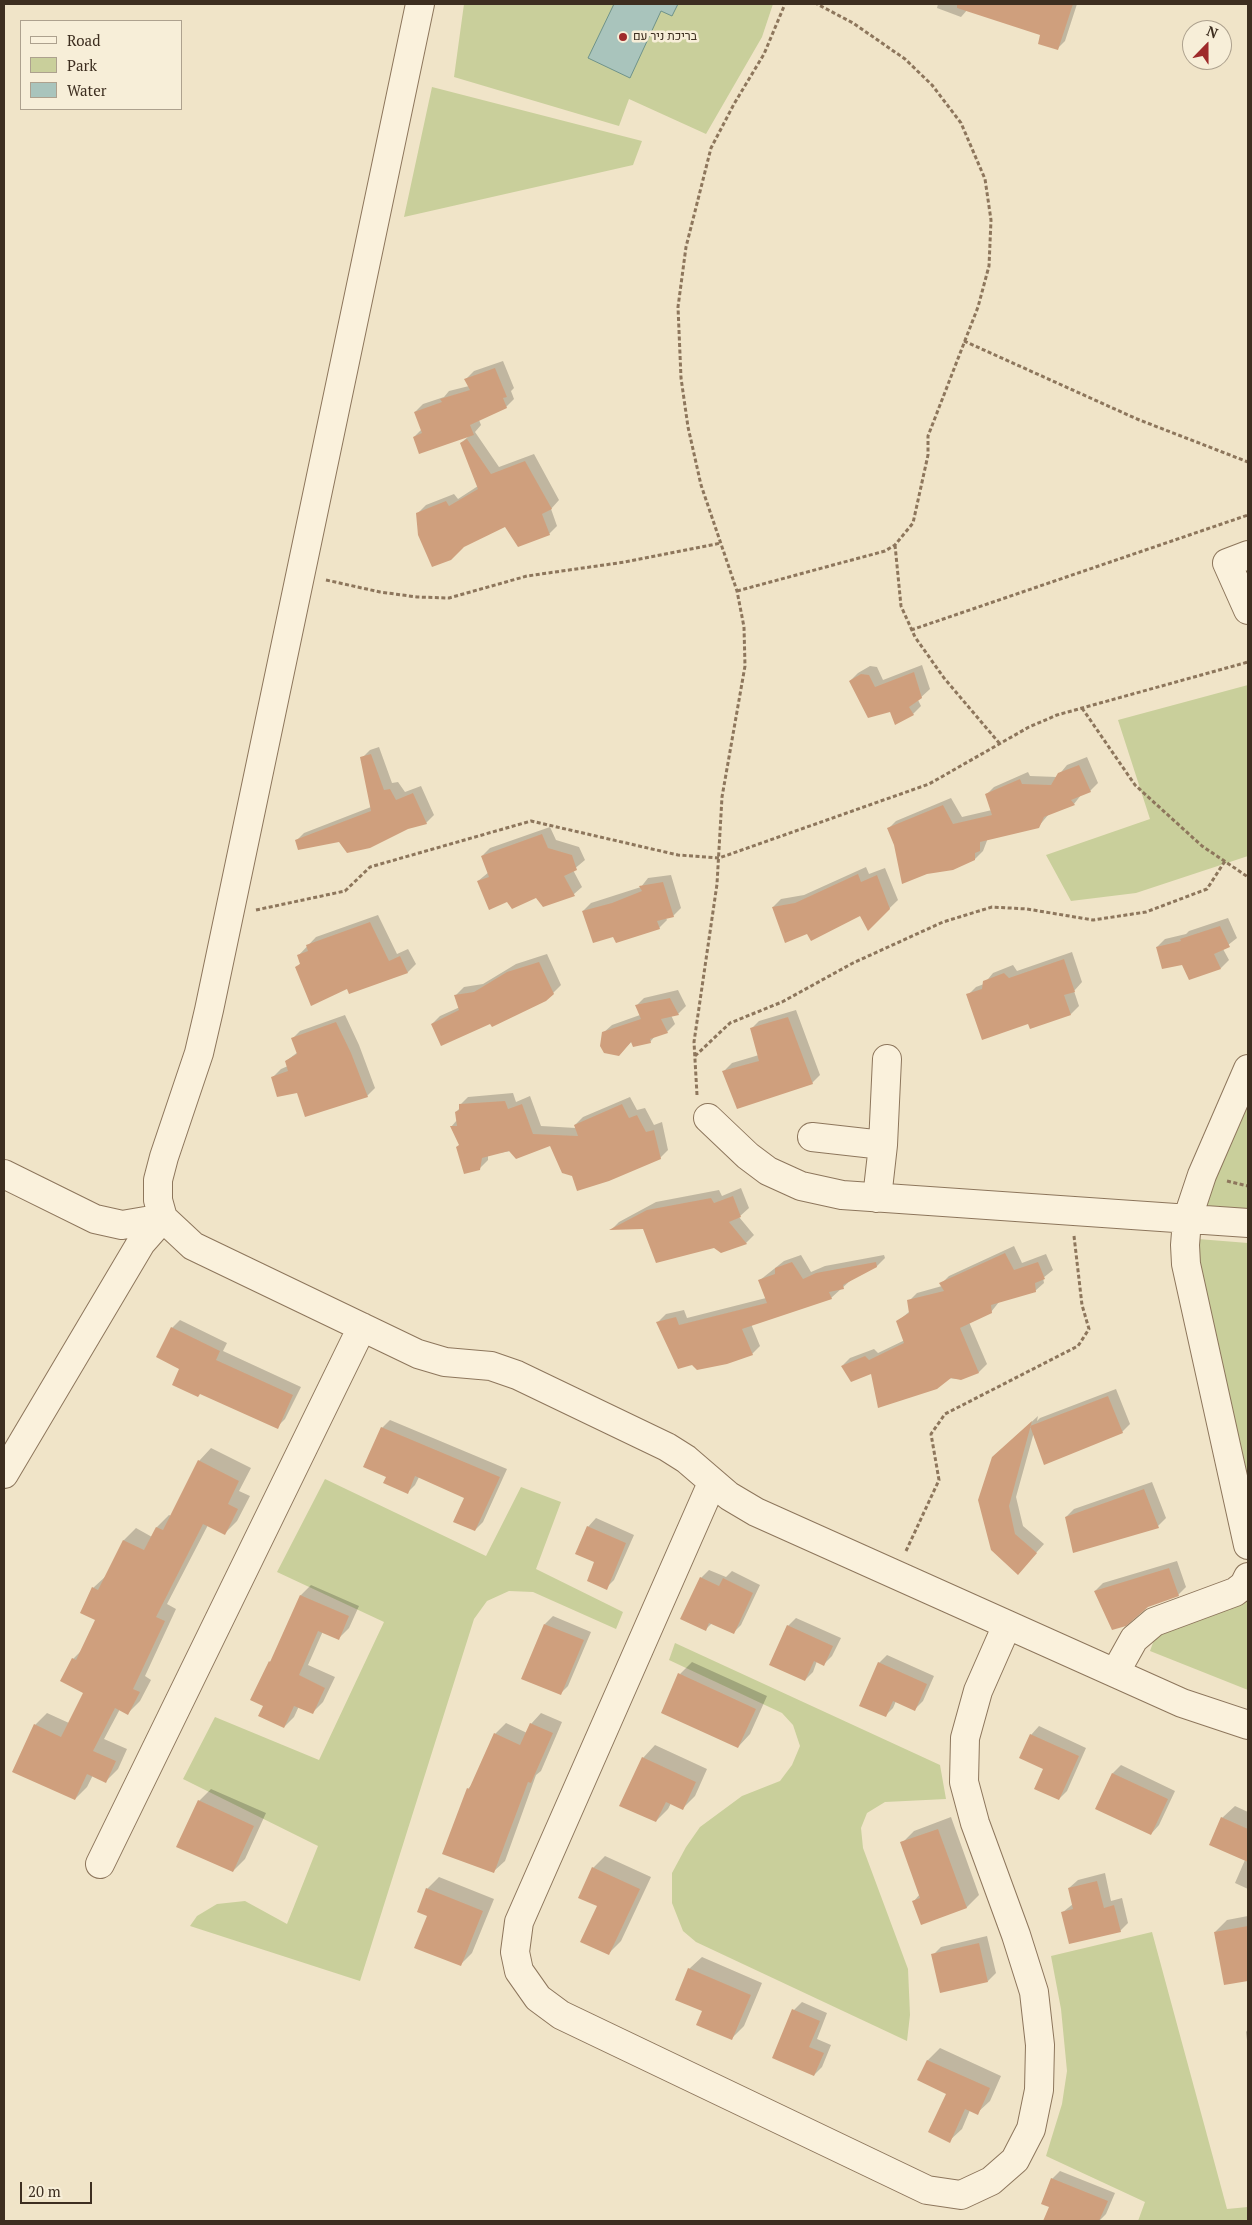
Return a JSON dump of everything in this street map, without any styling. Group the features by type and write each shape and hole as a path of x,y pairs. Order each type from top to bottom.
{"street":[{"path":"420,4 199,1053 158,1180 158,1200 163,1218 193,1246 418,1354 445,1362 491,1366 517,1374 667,1447 686,1459 729,1496 756,1512 1182,1703 1247,1725"},
{"path":"1248,555 1228,563 1248,610"},
{"path":"878,1198 883,1145 887,1059"},
{"path":"1248,1068 1225,1117 1202,1175 1188,1220 1186,1264 1248,1545"},
{"path":"708,1118 729,1140 768,1171 801,1186 842,1195 1248,1223"},
{"path":"812,1137 883,1145"},
{"path":"4,1174 95,1219 122,1225 163,1218"},
{"path":"4,1474 141,1243 163,1218"},
{"path":"100,1864 362,1327"},
{"path":"712,1483 519,1922 515,1952 519,1971 538,1998 561,2015 927,2190 962,2195 991,2181 1015,2160 1031,2129 1039,2090 1040,2045 1034,1992 1016,1935 975,1823 964,1782 965,1738 978,1691 1007,1625"},
{"path":"1115,1673 1134,1640 1154,1622 1235,1592 1244,1585 1248,1577"}],"path":[{"path":"708,1118 697,1093 694,1042 719,858 722,796 745,666 744,627 737,591 701,485 688,427 681,378 678,307 686,247 711,148 734,104 764,54 785,4"},
{"path":"737,591 885,551 895,545 913,523 928,455 928,436 978,307 989,266 991,220 984,179 962,123 932,85 905,59 853,23 817,4"},
{"path":"964,341 1137,419 1248,462"},
{"path":"911,630 1248,515"},
{"path":"300,574 380,592 417,597 449,598 527,576 625,562 721,543"},
{"path":"895,545 901,606 911,630 944,678 1000,744"},
{"path":"228,916 345,891 370,867 531,821 678,855 719,858 929,784 1029,727 1057,715 1248,662"},
{"path":"1082,708 1135,785 1202,846 1248,877"},
{"path":"695,1056 730,1023 782,1002 854,963 943,922 992,907 1027,909 1093,920 1146,912 1207,889 1225,861"},
{"path":"896,1574 938,1480 931,1434 944,1414 1078,1346 1089,1329 1082,1305 1071,1211"}],"green space":[{"path":"464,4 773,4 762,37 706,134 629,99 619,126 454,77"},
{"path":"432,87 642,141 633,165 404,217"},
{"path":"1248,685 1248,856 1136,893 1071,901 1046,855 1150,819 1118,720"},
{"path":"1248,1095 1248,1214 1205,1212 1209,1187"},
{"path":"1198,1239 1248,1243 1248,1509 1198,1268"},
{"path":"325,1479 486,1556 521,1487 561,1502 536,1569 623,1612 616,1629 533,1592 509,1591 487,1601 474,1619 360,1981 190,1926 197,1916 217,1904 245,1901 287,1924 318,1846 183,1779 215,1717 319,1760 384,1622 277,1572"},
{"path":"1248,1597 1248,1690 1150,1651 1154,1640 1164,1630"},
{"path":"675,1643 940,1765 946,1799 885,1802 867,1813 861,1828 863,1848 908,1969 910,2015 907,2041 696,1942 683,1931 672,1903 672,1873 686,1847 700,1827 742,1796 780,1781 792,1765 800,1746 793,1725 782,1713 669,1660"},
{"path":"1152,1932 1227,2209 1248,2207 1248,2221 1138,2221 1145,2202 1046,2156 1062,2104 1067,2071 1061,2009 1051,1956"}],"water":[{"name":"בריכת ניר עם","path":"614,4 678,4 672,16 661,11 630,78 588,58"}],"building":[{"path":"957,4 1073,4 1058,50 1038,44 1040,35 957,8"},
{"path":"495,368 507,397 503,398 507,408 470,425 474,435 419,454 413,437 422,433 414,412 442,402 440,399 470,390 464,379"},
{"path":"467,439 491,474 525,461 552,509 542,514 550,535 518,547 505,527 464,547 451,560 432,567 418,535 416,513 446,501 449,506 478,489 460,443"},
{"path":"914,672 922,698 909,707 914,715 895,725 890,712 868,718 849,681 861,674 869,675 875,687"},
{"path":"371,754 384,790 390,789 396,800 413,793 427,824 408,829 370,848 347,853 339,842 298,850 295,840 371,811 360,757"},
{"path":"1079,765 1091,792 1071,800 1075,805 1044,817 1039,828 980,842 980,851 975,853 975,860 953,870 927,874 902,884 894,845 887,828 943,805 953,824 992,815 985,794 1020,779 1022,784 1051,785 1058,773"},
{"path":"542,834 548,848 572,855 577,870 564,876 575,896 543,907 536,898 512,909 507,902 489,910 477,881 489,877 481,856"},
{"path":"858,874 861,882 877,875 890,909 868,931 860,916 811,941 807,934 785,943 772,907 795,903"},
{"path":"663,882 674,917 657,921 660,929 616,943 613,937 593,943 582,911 612,903 642,891 639,886"},
{"path":"370,922 389,961 400,956 408,973 349,994 347,989 311,1006 295,967 300,964 297,955 308,951 306,945"},
{"path":"1220,926 1230,947 1214,954 1221,969 1189,980 1182,965 1162,969 1156,947 1181,941 1180,939"},
{"path":"1064,959 1075,992 1064,995 1071,1015 1030,1029 1028,1024 982,1040 966,994 982,989 983,981 1004,973 1009,978"},
{"path":"539,962 554,994 546,1001 492,1027 490,1024 441,1046 431,1024 459,1010 454,995 474,992 507,972"},
{"path":"670,998 679,1015 661,1019 668,1033 650,1039 651,1043 633,1047 631,1042 619,1056 604,1053 600,1046 602,1032 641,1019 635,1005"},
{"path":"788,1017 813,1084 737,1109 722,1071 759,1061 750,1028"},
{"path":"336,1022 351,1053 368,1097 305,1117 297,1093 277,1097 271,1077 288,1071 285,1061 297,1054 291,1038"},
{"path":"505,1101 508,1109 522,1104 533,1134 578,1136 574,1125 622,1104 629,1118 637,1115 646,1132 654,1130 661,1159 609,1181 577,1191 572,1176 562,1173 550,1146 516,1159 509,1151 482,1158 480,1170 464,1174 456,1147 459,1145 450,1126 457,1126 455,1112 459,1110 459,1104"},
{"path":"733,1196 741,1217 729,1222 747,1244 721,1253 714,1248 656,1263 643,1229 609,1230 647,1210 711,1198 714,1203"},
{"path":"1005,1253 1014,1270 1038,1262 1045,1279 1035,1283 1036,1292 991,1305 992,1313 960,1328 979,1373 961,1380 951,1378 937,1389 878,1408 871,1374 851,1382 841,1366 865,1356 869,1360 904,1343 896,1321 909,1313 907,1300 944,1291 939,1283"},
{"path":"792,1262 803,1279 816,1273 876,1262 877,1267 843,1285 844,1289 829,1292 832,1299 742,1329 753,1355 727,1364 697,1370 692,1365 678,1369 656,1322 676,1317 679,1325 767,1303 758,1280 775,1274 775,1268"},
{"path":"171,1327 220,1351 216,1360 293,1395 278,1429 200,1394 198,1397 172,1385 179,1369 156,1357"},
{"path":"1108,1396 1123,1433 1044,1465 1030,1426"},
{"path":"1032,1421 1009,1506 1015,1534 1037,1553 1018,1575 991,1550 978,1500 992,1457"},
{"path":"381,1427 500,1477 475,1531 453,1522 464,1498 415,1476 408,1494 383,1483 386,1477 363,1467"},
{"path":"198,1460 239,1481 228,1504 238,1509 225,1535 203,1524 156,1617 165,1621 133,1689 140,1692 128,1715 115,1708 93,1751 116,1761 106,1783 87,1774 75,1800 12,1772 34,1724 61,1737 83,1693 60,1681 72,1658 76,1660 95,1620 80,1613 92,1587 98,1590 123,1540 144,1550 156,1527 163,1530"},
{"path":"1144,1489 1159,1528 1073,1553 1065,1517"},
{"path":"587,1526 626,1543 607,1590 587,1581 594,1562 575,1554"},
{"path":"1169,1568 1179,1596 1148,1607 1126,1626 1112,1630 1094,1591"},
{"path":"700,1577 719,1586 723,1578 753,1593 734,1634 709,1623 706,1631 680,1619"},
{"path":"300,1595 349,1616 339,1640 318,1631 299,1675 325,1688 313,1714 294,1706 284,1728 258,1716 263,1706 250,1700 270,1662"},
{"path":"544,1624 584,1640 561,1695 521,1679"},
{"path":"787,1625 833,1646 824,1666 814,1661 805,1681 769,1665"},
{"path":"878,1662 927,1684 915,1711 893,1701 886,1717 859,1706"},
{"path":"678,1673 756,1709 738,1748 661,1713"},
{"path":"530,1723 553,1733 531,1783 528,1782 494,1873 442,1854 467,1788 469,1789 494,1733 520,1745"},
{"path":"1030,1734 1079,1756 1059,1800 1034,1789 1043,1769 1019,1758"},
{"path":"642,1757 696,1782 683,1810 666,1802 656,1822 619,1806"},
{"path":"1112,1773 1168,1799 1151,1835 1095,1809"},
{"path":"198,1800 254,1826 233,1872 176,1847"},
{"path":"1221,1817 1248,1829 1248,1862 1209,1845"},
{"path":"938,1829 967,1908 921,1925 912,1901 920,1898 900,1842"},
{"path":"592,1867 640,1889 609,1955 580,1942 597,1906 578,1898"},
{"path":"1097,1881 1104,1908 1114,1905 1121,1932 1069,1944 1061,1912 1073,1909 1068,1888"},
{"path":"426,1888 483,1911 461,1966 414,1948 427,1916 417,1912"},
{"path":"1248,1926 1248,1981 1224,1985 1214,1932"},
{"path":"979,1943 988,1982 940,1993 931,1954"},
{"path":"688,1968 751,1995 732,2040 696,2025 702,2011 675,2000"},
{"path":"792,2009 820,2021 809,2047 824,2053 814,2076 772,2058"},
{"path":"927,2060 990,2088 978,2115 965,2109 950,2143 928,2132 946,2094 917,2080"},
{"path":"1051,2178 1108,2201 1099,2221 1043,2221 1049,2207 1041,2204"}],"place":[{"name":"בריכת ניר עם","path":"623,37"}]}
